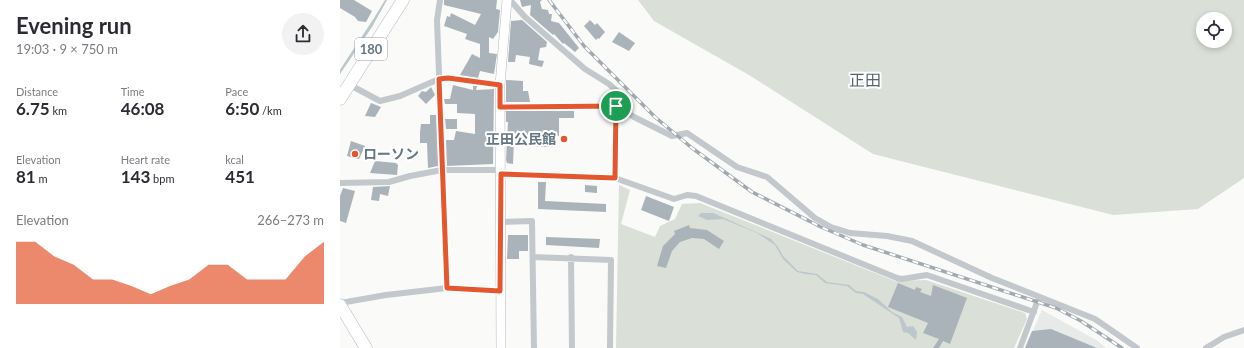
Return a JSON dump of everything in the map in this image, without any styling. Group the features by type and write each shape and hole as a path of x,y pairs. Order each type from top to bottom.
{"highway":[{"name":"180","path":"340,99 348,84 403,0"},
{"path":"340,304 366,348"}],"street":[{"path":"440,0 437,20 447,288"},
{"path":"501,348 500,85 508,0"},
{"path":"508,0 525,17 585,69 609,84 618,92 619,104 615,178"},
{"path":"348,84 380,101 400,96 439,79 458,78 500,85"},
{"path":"500,107 619,104 628,113 641,122 655,127 672,136 688,133 737,167 768,178 815,218 831,227 850,233 887,236 912,241 992,278 1095,319 1137,348"},
{"path":"340,184 389,182 410,176 442,170 615,178 674,199 687,195 696,196 897,278 902,279 927,275 1034,312"},
{"path":"500,222 532,221 534,348"},
{"path":"533,256 611,260 610,348"},
{"path":"572,257 572,348"},
{"path":"340,304 386,295 447,288 500,291"},
{"path":"1020,348 1039,297"},
{"path":"1202,348 1206,348 1224,338 1244,330"}],"shaded area":[{"path":"385,0 387,0 372,27 340,74 340,70"},
{"path":"638,0 1244,0 1244,178 1198,209 1113,215 873,154 749,75 654,21"},
{"path":"619,185 630,190 621,224 655,237 660,226 675,219 682,204 700,203 895,281 926,280 1025,313 1027,319 1014,348 616,348"},
{"path":"701,213 713,213 771,239 783,256 798,271 817,274 827,282 849,285 856,291 864,292 878,299 892,312 902,317 907,327 913,326 917,332 916,340 908,333 903,332 899,318 863,294 856,293 847,286 825,283 816,275 797,272 783,259 775,245 757,233 723,219 707,220 698,216"},
{"path":"1042,310 1098,341 1106,348 1025,348"}],"building":[{"path":"340,0 354,0 372,11 366,22 358,21 355,17 340,8"},
{"path":"444,0 497,0 496,9 500,10 498,32 493,39 489,37 489,53 497,54 494,74 480,71 478,78 460,75 472,54 480,58 480,44 465,39 467,34 444,26 447,16 450,17 451,13 475,25 481,14 444,5"},
{"path":"520,0 542,0 540,2 542,9 548,10 549,14 552,14 551,21 559,23 579,48 575,52 564,43 563,44 554,34 553,35 530,15 531,5 522,7"},
{"path":"522,20 547,42 546,47 540,48 538,60 544,61 542,67 529,64 530,57 516,55 515,62 508,62 511,21"},
{"path":"590,20 595,25 597,23 605,32 599,39 598,38 596,40 584,26"},
{"path":"619,32 635,43 629,51 612,42"},
{"path":"506,80 523,81 523,91 528,91 530,102 506,102"},
{"path":"453,85 473,90 473,86 477,86 476,90 494,89 493,164 447,166 446,140 454,140 456,131 475,134 475,114 457,113 457,104 445,104 444,99 450,99"},
{"path":"431,87 435,95 426,104 418,96 422,91 426,92"},
{"path":"371,103 381,107 375,117 365,116"},
{"path":"506,111 574,111 574,118 559,118 559,136 553,135 553,147 537,147 537,139 514,139 513,164 507,163 506,160 508,122 506,122"},
{"path":"430,115 436,115 438,166 428,168 427,143 420,143 420,132 421,124 430,124"},
{"path":"445,119 457,119 457,129 446,129"},
{"path":"351,141 365,146 359,159 347,156"},
{"path":"375,161 396,163 398,165 397,175 370,173"},
{"path":"538,182 546,182 545,201 606,204 606,212 538,209"},
{"path":"585,185 597,186 597,193 585,192"},
{"path":"390,186 388,196 380,194 379,201 371,200 373,187"},
{"path":"343,188 355,191 346,223 340,221 340,196"},
{"path":"646,196 674,207 669,221 641,210"},
{"path":"689,225 690,228 707,230 724,241 719,249 704,239 692,238 680,242 672,251 666,268 657,266 663,246 675,234 674,231"},
{"path":"508,235 528,235 528,251 519,251 519,259 507,259"},
{"path":"546,237 600,239 599,248 546,245"},
{"path":"898,283 915,290 916,287 922,289 920,292 931,296 933,285 967,298 950,344 943,341 939,348 933,348 939,339 923,333 928,323 888,307"},
{"path":"1051,329 1097,348 1025,348 1032,331"}],"railway":[{"path":"549,0 584,46 655,117 692,148 752,192 821,227 863,245 1056,308 1081,321 1122,348"}],"place":[{"name":"正田公民館","path":"564,139"},
{"name":"ローソン","path":"355,154"}],"district":[{"name":"正田","path":"865,80"}],"route":[{"path":"458,78 500,85 500,107 616,106 615,178 501,174 500,291 447,288 439,79 458,78"}]}
